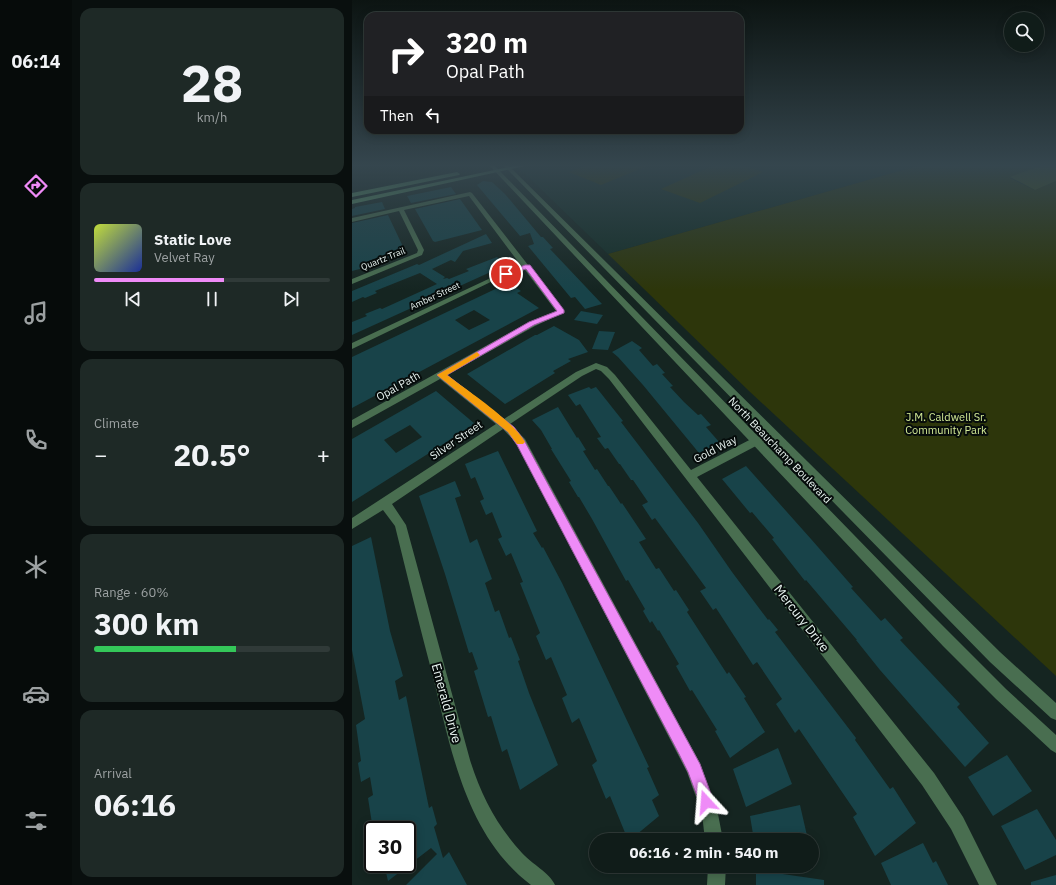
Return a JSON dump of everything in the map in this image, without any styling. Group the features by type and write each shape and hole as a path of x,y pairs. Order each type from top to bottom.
{"street":[{"path":"352,220 409,207"},
{"path":"481,207 528,267"},
{"name":"North Beauchamp Boulevard","path":"534,207 756,442 978,673 1056,745"},
{"name":"North Beauchamp Boulevard","path":"539,207 772,433 995,657 1056,713"},
{"name":"Quartz Trail","path":"352,282 420,254 421,250 401,209"},
{"name":"Opal Path","path":"352,424 532,324 561,312 528,267"},
{"name":"Amber Street","path":"352,346 499,276 528,267"},
{"name":"Silver Street","path":"352,524 579,374 596,366"},
{"name":"Mercury Drive","path":"596,366 604,369 612,376 928,778 957,823 988,885"},
{"path":"441,375 504,424 521,442 684,749 702,790 710,814 713,833"},
{"name":"Gold Way","path":"690,476 772,433"},
{"name":"Emerald Drive","path":"384,503 400,525 462,760 474,795 493,830 508,850 546,885"},
{"path":"716,885 717,873"}],"shaded area":[{"path":"560,207 772,207 608,254"}],"green space":[{"name":"J.M. Caldwell Sr. Community Park","path":"772,207 1056,207 1056,676 749,391 608,254"}],"building":[{"path":"384,207 385,209 352,216 352,209"},
{"path":"423,207 466,207 482,230 435,242 415,209"},
{"path":"496,207 516,207 541,237 543,237 553,248 550,249 602,304 585,309 575,297 571,298 528,246 534,244 530,233 520,236"},
{"path":"388,215 406,253 373,261 375,265 352,271 352,223"},
{"path":"486,234 492,243 463,251 455,262 451,260 432,269 445,277 443,279 449,279 469,271 466,269 497,257 506,265 352,335 352,322 367,316 365,314 380,308 382,309 437,284 420,273 375,291 377,293 352,302 352,291 417,264 419,265"},
{"path":"508,283 521,291 517,293 539,308 352,408 352,357","holes":["474,310 490,320 469,330 455,320"]},
{"path":"581,311 603,315 597,324 574,320"},
{"path":"554,326 579,340 588,352 568,359 571,361 553,371 555,373 505,404 467,374 535,335"},
{"path":"599,331 615,332 608,350 592,349"},
{"path":"632,341 642,348 639,350 653,366 657,364 665,373 662,374 673,386 670,387 684,402 698,415 701,414 711,425 706,427 720,443 699,453 643,385 612,352"},
{"path":"589,387 591,389 596,387 623,421 621,422 698,523 732,572 768,620 769,619 778,630 775,632 856,738 855,740 890,789 893,787 916,823 875,856 853,817 857,814 799,729 795,733 776,704 782,699 757,662 753,665 716,608 713,610 700,591 706,588 655,518 652,520 642,505 648,502 608,448 605,449 597,438 601,437 580,404 576,406 568,395"},
{"path":"436,391 475,424 352,502 352,439","holes":["410,425 422,437 396,453 384,440"]},
{"path":"558,407 586,450 583,451 595,470 597,469 646,539 639,542 656,569 659,568 674,591 676,590 689,610 687,612 727,674 729,672 746,697 744,698 765,732 730,758 715,731 717,730 692,690 690,691 676,666 679,664 659,630 658,631 652,621 650,623 643,611 645,609 628,580 626,581 592,519 569,482 571,481 541,430 532,420"},
{"path":"498,451 537,531 533,533 542,548 543,547 562,583 649,767 647,768 659,795 652,800 659,816 638,833 625,833 610,796 606,799 592,765 597,761 579,718 572,723 562,698 567,695 551,657 546,660 536,636 540,633 520,583 523,582 511,553 506,556 498,539 502,537 492,512 486,515 480,501 484,499 475,477 471,479 465,464"},
{"path":"746,466 853,587 851,588 881,621 885,618 903,638 900,640 960,704 957,707 989,743 965,767 880,670 857,640 806,580 805,581 772,539 774,538 752,512 750,513 722,479"},
{"path":"455,481 461,496 455,498 470,543 477,539 492,579 485,583 495,612 499,610 509,638 511,637 520,660 518,661 529,693 558,765 520,790 507,749 502,752 491,716 488,717 474,671 478,669 472,652 469,653 419,496"},
{"path":"371,537 390,631 403,676 395,681 399,700 406,696 429,808 432,806 437,824 434,827 443,858 449,852 467,885 406,885 437,854 431,848 416,860 416,821 372,821 368,798 373,795 370,777 361,782 358,763 361,761 356,725 365,719 352,650 352,546"},
{"path":"778,748 792,784 746,807 733,769"},
{"path":"1007,755 1032,791 993,816 968,777"},
{"path":"800,805 806,833 753,833 750,816"},
{"path":"1037,809 1056,840 1056,855 1025,870 1001,826"},
{"path":"923,843 933,863 936,861 948,885 891,885 881,863"},
{"path":"386,873 398,873 388,881"},
{"path":"756,873 776,873 824,880 824,885 756,885"},
{"path":"1056,875 1056,885 1031,885 1031,882"}],"slow traffic":[{"path":"477,355 441,375 511,430 520,442"}],"route":[{"path":"506,274 528,267 561,312 540,319 441,375 511,430 521,442 684,749 694,769 706,802"}]}
